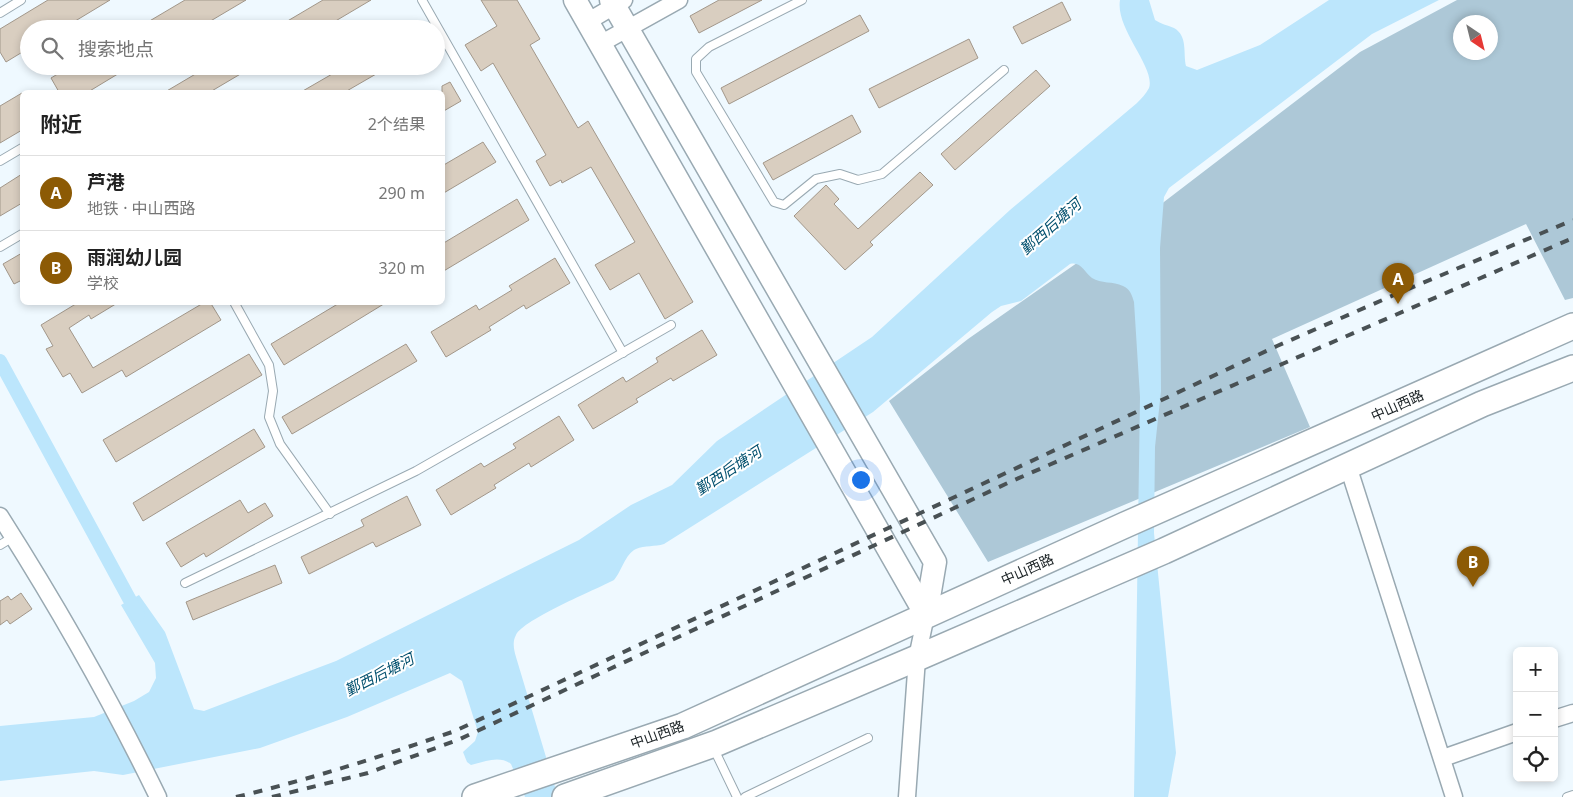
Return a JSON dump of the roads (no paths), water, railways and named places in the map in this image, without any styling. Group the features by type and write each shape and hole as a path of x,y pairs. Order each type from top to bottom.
{"main road":[{"name":"中山西路","path":"475,797 683,726 1124,525 1573,326"},
{"name":"中山西路","path":"565,797 712,745 917,658 1164,551 1482,404 1573,368"}],"street":[{"path":"575,0 926,615"},
{"path":"600,44 679,0"},
{"path":"587,22 616,2 628,28 862,432 935,562 917,658 907,797"},
{"path":"1348,466 1454,797"},
{"path":"0,516 7,541 49,593 108,699 158,797"},
{"path":"1558,719 1573,713"},
{"path":"1443,758 1513,733"}],"lane":[{"path":"0,13 21,0"},
{"path":"422,0 433,20"},
{"path":"802,0 709,47 696,60 696,72 774,202 784,205 816,179 840,174 858,180 882,174 1004,70"},
{"path":"445,40 623,353"},
{"path":"0,161 20,149"},
{"path":"0,247 20,235"},
{"path":"236,305 269,365 273,391 268,417 280,444 330,514"},
{"path":"185,583 416,472 671,325"},
{"path":"745,797 868,738"},
{"path":"712,745 737,797"},
{"path":"1567,797 1573,795"}],"water":[{"name":"鄞西后塘河","path":"1120,0 1149,0 1155,20 1174,28 1181,35 1186,66 1197,70 1260,45 1329,0 1439,0 1372,34 1169,188 1164,197 1160,248 1161,391 1155,447 1154,533 1176,753 1168,797 1134,797 1140,397 1134,302 1130,292 1125,287 1115,283 1096,280 1074,263 1070,264 1021,301 1001,306 992,312 873,412 664,544 643,547 632,551 614,580 561,605 522,628 515,638 515,652 558,797 525,797 511,764 506,761 491,760 471,765 467,762 463,752 475,741 478,732 462,681 450,673 347,717 260,748 123,775 94,771 0,781 0,726 94,717 134,701 149,692 156,678 155,663 121,605 139,595 165,632 194,709 204,711 336,661 579,540 631,505 672,485 717,441 872,337 1010,210 1142,98 1149,88 1150,80 1142,59 1123,23"}],"waterway":[{"path":"0,361 138,615"}],"railway":[{"path":"236,797 347,767 455,731 1277,346 1573,220"},
{"path":"272,797 368,773 460,739 1012,481 1573,238"}],"place":[{"name":"芦港","path":"1398,304"},
{"name":"雨润幼儿园","path":"1473,587"}]}
